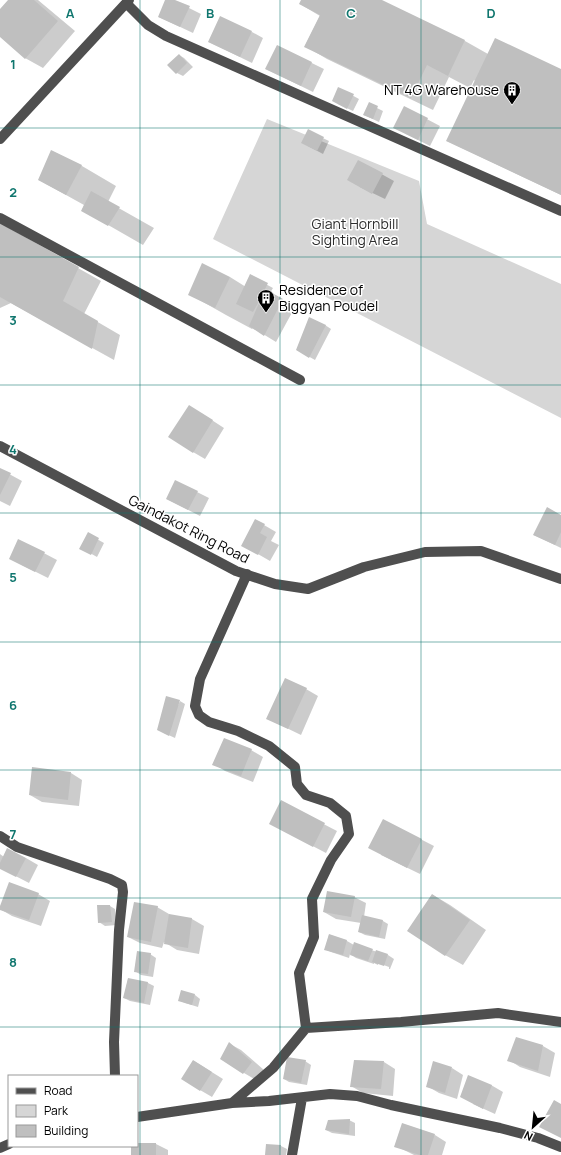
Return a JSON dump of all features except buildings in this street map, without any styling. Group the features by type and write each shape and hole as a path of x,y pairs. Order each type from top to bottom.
{"street":[{"path":"0,140 128,1 148,25 166,36 561,211"},
{"path":"0,218 300,380"},
{"name":"Gaindakot Ring Road","path":"0,446 236,571 275,584 308,589 364,567 424,552 480,551 561,579"},
{"path":"232,1103 273,1068 306,1028 299,973 314,937 312,899 331,860 350,834 346,816 330,803 306,795 297,784 295,767 270,746 238,731 209,722 198,715 195,706 200,679 246,574"},
{"path":"0,836 17,847 110,879 122,885 123,892 119,930 114,1042 114,1075"},
{"path":"306,1028 401,1022 498,1013 561,1022"},
{"path":"138,1117 232,1103 302,1098 330,1094 357,1096 391,1105 500,1128 538,1138 561,1147"},
{"path":"292,1155 302,1098"}],"green space":[{"name":"Giant Hornbill Sighting Area","path":"267,119 419,181 427,224 561,284 561,418 213,239"}],"place":[{"name":"NT 4G Warehouse","path":"512,105"},
{"name":"Residence of Biggyan Poudel","path":"266,313"}]}
